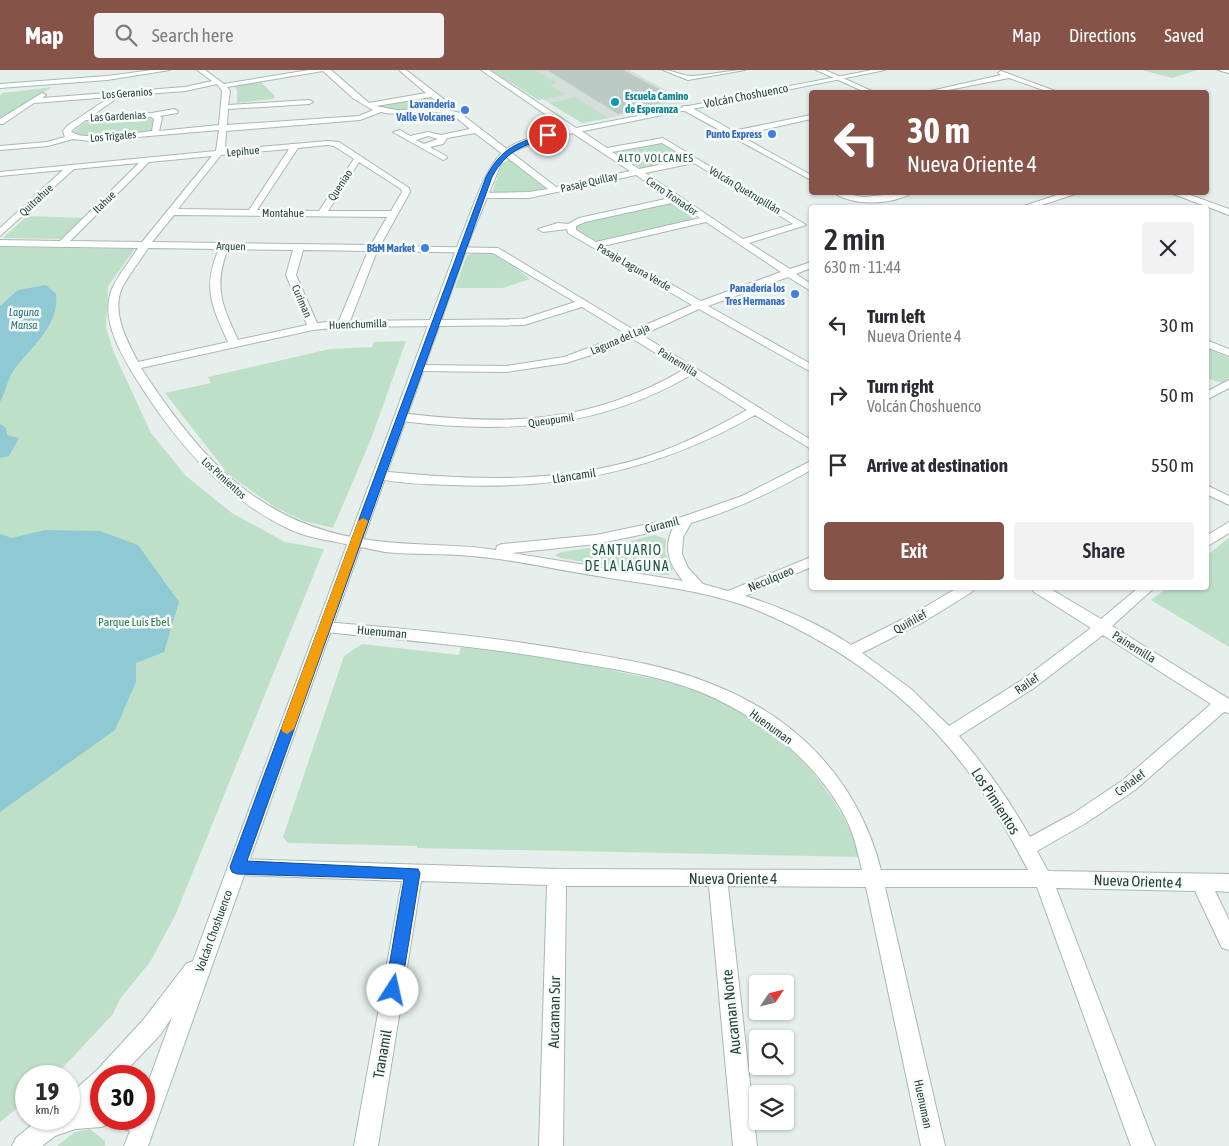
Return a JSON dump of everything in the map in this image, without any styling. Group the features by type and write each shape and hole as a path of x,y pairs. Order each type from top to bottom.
{"street":[{"path":"0,81 135,70"},
{"path":"0,86 107,78 167,70"},
{"path":"200,70 221,84"},
{"name":"Los Geranios","path":"34,101 185,89 321,70"},
{"path":"328,70 368,105 380,110 402,113 443,111 457,115 555,190"},
{"path":"402,70 448,107 443,111"},
{"name":"Cerro Tronador","path":"484,70 809,287"},
{"path":"666,70 688,78 742,70"},
{"path":"819,70 865,90"},
{"name":"Volcán Choshuenco","path":"155,1080 207,951 462,248 493,168 506,152 535,139 882,70"},
{"path":"992,70 1048,90"},
{"path":"1222,70 1229,71"},
{"path":"940,90 1009,76"},
{"path":"262,79 271,89"},
{"name":"Los Pimientos","path":"221,84 226,91 225,128 222,147 145,245 117,288 115,296 117,332 134,366 169,420 205,462 236,490 263,509 296,527 355,543 385,547 472,552 698,588 731,596 784,615 851,652 904,693 948,735 990,788 1026,848 1043,879 1143,1146"},
{"path":"956,87 964,90"},
{"name":"Los Geranios","path":"0,122 45,93"},
{"name":"Los Trigales","path":"119,94 68,130 68,134 72,137 91,139 360,118 380,110"},
{"path":"368,105 432,94"},
{"path":"277,95 278,104"},
{"path":"226,107 309,102"},
{"path":"686,108 809,177"},
{"name":"Las Gardenias","path":"84,118 152,115 174,111"},
{"name":"Las Gardenias","path":"152,115 158,118 155,133"},
{"path":"732,134 809,117"},
{"path":"797,120 809,127"},
{"path":"409,139 428,134 442,137 477,130"},
{"path":"397,132 443,158"},
{"path":"0,148 48,144 72,137"},
{"path":"423,147 440,142 442,137"},
{"name":"Volcán Quetrupillán","path":"605,151 662,140 801,225 741,242"},
{"name":"Lepihue","path":"0,174 295,146 336,144 406,188 406,192 374,248 343,324"},
{"path":"251,213 295,146"},
{"name":"Queniao","path":"322,213 358,158"},
{"name":"Itahue","path":"62,244 147,160"},
{"name":"Pasaje Quillay","path":"482,195 525,196 696,160"},
{"name":"Quitrahue","path":"0,233 72,167"},
{"path":"846,195 861,200 881,199 898,195"},
{"path":"1032,205 1067,195"},
{"path":"1180,195 1208,205"},
{"path":"543,229 558,226 571,227 582,220 677,199"},
{"path":"859,205 861,200"},
{"path":"1196,205 1202,203"},
{"path":"1209,205 1229,212"},
{"name":"Montahue","path":"172,212 393,214"},
{"path":"594,245 706,219"},
{"name":"Pasaje Laguna Verde","path":"571,227 573,233 809,368"},
{"name":"Arquen","path":"0,243 462,248"},
{"path":"226,246 216,266 214,299 234,343"},
{"name":"Curiman","path":"299,247 291,275 313,327"},
{"name":"Painemilla","path":"462,248 490,250 504,254 809,444"},
{"name":"Laguna del Laja","path":"419,368 486,370 536,366 576,357 700,305 809,266"},
{"name":"Huenchumilla","path":"134,366 313,327 343,324 499,324 524,322 583,303"},
{"path":"1209,344 1229,353"},
{"name":"Queupumil","path":"402,417 475,425 523,424 570,418 611,408 648,395 691,370"},
{"path":"1209,381 1225,385"},
{"path":"1209,395 1225,385"},
{"name":"Llancamil","path":"380,475 472,484 533,481 593,473 673,452 717,433 755,410"},
{"name":"Curamil","path":"472,552 596,540 688,518 749,498 809,466"},
{"path":"1209,491 1229,501"},
{"path":"688,518 676,535 674,554 680,568 698,588"},
{"path":"1209,541 1229,526"},
{"name":"Neculqueo","path":"731,596 809,563"},
{"name":"Quiñilef","path":"851,652 920,617 964,590"},
{"name":"Painemilla","path":"1041,590 1226,705"},
{"name":"Railef","path":"948,735 1028,684 1102,628 1112,616 1144,590"},
{"name":"Huenuman","path":"325,627 486,641 613,663 704,687 769,723 814,762 832,783 854,818 874,879 932,1146"},
{"name":"Coñalef","path":"1026,848 1080,818 1129,785 1226,705"},
{"name":"Nueva Oriente 4","path":"237,867 557,877 1043,879 1229,883"},
{"name":"Tranamil","path":"366,1146 413,873"},
{"name":"Aucaman Sur","path":"551,1146 557,877"},
{"name":"Aucaman Norte","path":"718,878 745,1146"},
{"path":"1201,882 1229,941"},
{"path":"116,1065 152,1027 182,989 207,951"},
{"path":"80,1100 90,1090"},
{"path":"24,1146 44,1130"}],"shaded area":[{"path":"499,70 629,70 688,102 609,118 575,97 549,103"}],"green space":[{"path":"491,70 535,70 557,83 550,85 567,95 538,100"},
{"path":"1142,70 1198,70 1172,78"},
{"path":"260,81 275,96 273,99 237,103 237,90 234,85"},
{"path":"52,87 0,120 0,95 3,93"},
{"path":"430,96 446,107 442,109 400,111 377,107"},
{"path":"575,97 609,118 582,123 549,103"},
{"path":"154,117 153,130 148,132 84,137 73,132 88,120"},
{"path":"659,141 688,159 642,169 614,151"},
{"path":"509,160 545,188 545,190 492,193 502,163"},
{"path":"667,202 674,203 694,217 689,221 599,242 575,231 574,227 579,223"},
{"path":"27,216 84,218 62,239 3,238"},
{"name":"Parque Luis Ebel","path":"0,247 135,249 108,286 106,328 114,353 151,433 186,476 232,513 285,542 324,549 175,916 150,962 120,999 113,1014 65,1065 15,1065 15,1110 0,1122"},
{"path":"487,252 503,258 530,279 503,288 455,288 467,255"},
{"path":"406,341 371,439 333,528 304,521 276,508 228,474 165,393 211,383 208,377 330,349 372,347 374,342"},
{"path":"1209,349 1229,358 1229,378 1222,383 1209,379"},
{"path":"654,535 666,539 665,553 673,569 669,575 560,558 555,555 561,552 623,543"},
{"path":"1229,538 1229,647 1151,600 1164,590 1209,590 1209,554"},
{"path":"362,644 459,655 461,646 518,654 592,666 667,682 715,699 770,731 793,752 833,800 849,828 861,857 417,848 417,846 288,843 283,837 344,656"},
{"path":"90,1129 105,1141 105,1146 57,1146 75,1132"}],"water":[{"name":"Laguna Mansa","path":"46,285 56,294 56,306 53,317 42,337 12,373 0,402 0,306 18,290"},
{"path":"0,424 6,428 7,435 19,438 9,456 0,458"},
{"path":"45,530 100,531 138,545 179,602 164,652 136,663 136,682 115,730 0,812 0,534 12,538"}],"building":[{"path":"547,70 623,70 678,99 618,114"}],"waterway":[{"path":"1217,70 1229,72"}],"slow traffic":[{"path":"287,729 363,521"}],"place":[{"name":"Escuela Camino de Esperanza","path":"615,102"},
{"name":"Lavanderia Valle Volcanes","path":"465,110"},
{"name":"Punto Express","path":"772,134"},
{"name":"B&M Market","path":"425,248"},
{"name":"Panadería los Tres Hermanas","path":"795,294"}],"district":[{"name":"ALTO VOLCANES","path":"656,158"},
{"name":"SANTUARIO DE LA LAGUNA","path":"627,558"}],"route":[{"path":"393,990 413,873 237,867 489,177 498,160 511,149 548,135"}]}
